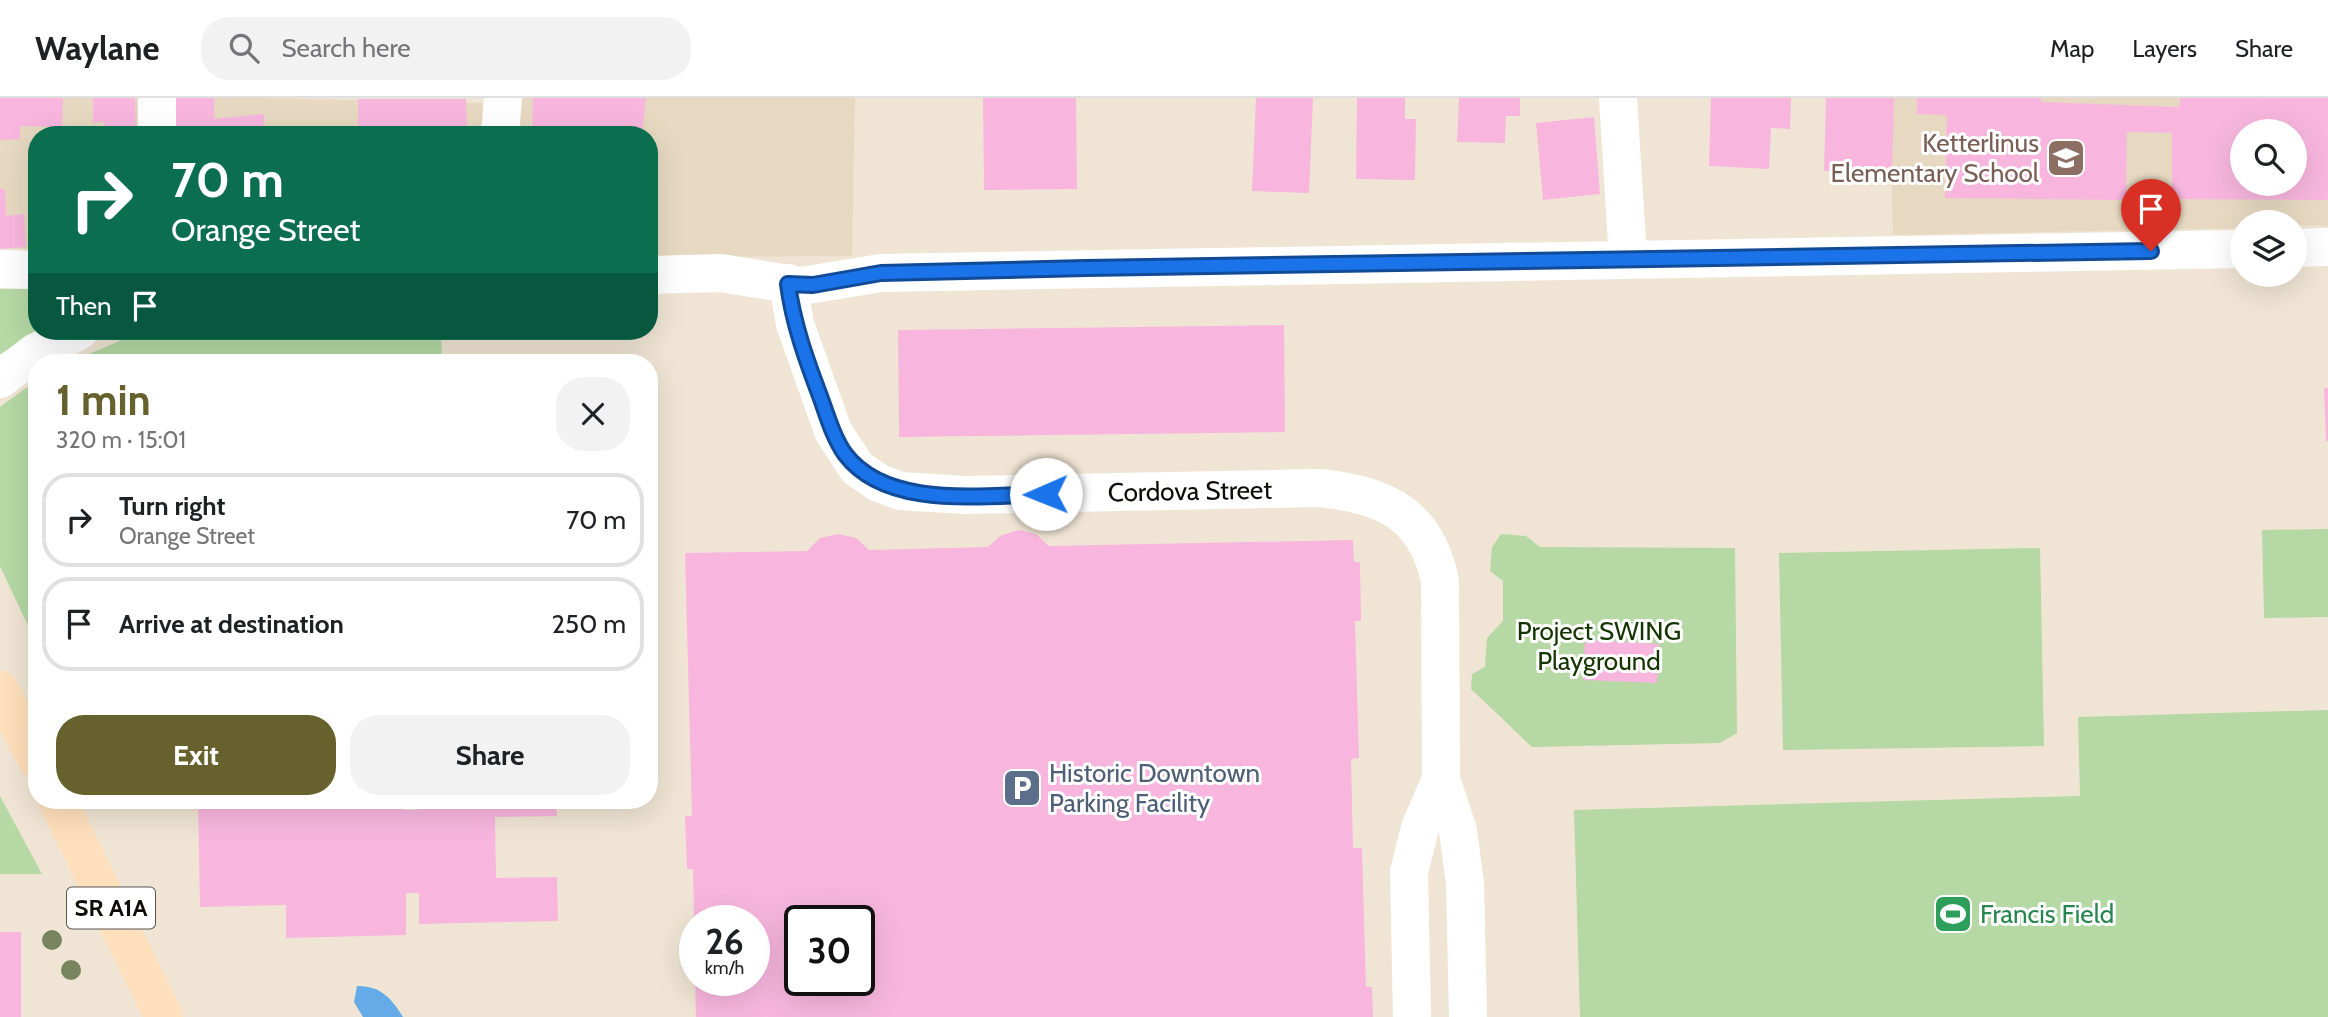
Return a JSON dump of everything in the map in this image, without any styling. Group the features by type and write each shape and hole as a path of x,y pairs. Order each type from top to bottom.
{"main road":[{"path":"0,690 28,743"},
{"name":"SR A1A","path":"61,809 164,1017"}],"street":[{"path":"157,98 157,126"},
{"path":"501,126 503,98"},
{"path":"1618,98 1628,259"},
{"path":"2307,248 2328,247"},
{"path":"658,275 721,273 788,284 813,285 881,273 2230,249"},
{"path":"0,270 28,270"},
{"name":"Cordova Street","path":"788,284 795,324 833,431 844,453 857,468 879,483 900,491 964,495 1320,488 1355,492 1384,502 1408,518 1431,550 1440,581 1441,779 1458,831 1465,883 1468,1017"},
{"path":"33,354 61,340"},
{"path":"0,379 28,358"},
{"name":"Cordova Street","path":"1412,1017 1409,872 1420,828 1441,779"}],"shaded area":[{"path":"0,98 139,98 139,126 28,126 28,249 0,248"},
{"path":"175,98 484,103 482,126 176,126"},
{"path":"521,98 855,98 852,256 658,257 658,126 519,126"},
{"name":"Ketterlinus Elementary School","path":"1889,98 2328,98 2328,226 2307,225 2307,210 2230,210 2230,228 1893,235"}],"green space":[{"path":"0,289 28,289 28,339 0,354"},
{"path":"122,340 441,340 442,354 89,354"},
{"path":"28,387 28,626 0,566 0,407"},
{"path":"2328,529 2328,617 2264,618 2262,530"},
{"name":"Project SWING Playground","path":"1501,534 1526,536 1540,547 1735,548 1737,733 1720,743 1532,747 1471,689 1472,674 1485,667 1487,638 1503,621 1503,581 1490,571 1492,547"},
{"path":"2040,548 2044,746 1783,750 1779,553"},
{"name":"Francis Field","path":"2328,710 2328,1017 1580,1017 1574,810 2080,796 2078,717"},
{"path":"0,796 42,874 0,874"}],"water":[{"path":"357,986 373,988 384,994 403,1017 363,1017 354,1002"}],"building":[{"path":"0,98 63,98 62,126 20,126 20,139 0,140"},
{"path":"93,98 135,98 136,126 104,126 104,122 93,123"},
{"path":"169,98 214,98 214,119 264,114 265,126 170,126"},
{"path":"533,98 646,98 643,126 532,126"},
{"path":"983,98 1076,98 1077,189 984,190"},
{"path":"1256,98 1313,98 1309,193 1252,191"},
{"path":"1357,98 1405,98 1405,119 1416,119 1415,180 1356,179"},
{"path":"1459,98 1520,98 1520,116 1506,116 1505,143 1457,142"},
{"path":"1711,98 1791,98 1790,129 1771,128 1769,169 1709,166"},
{"path":"1826,98 1894,98 1892,172 1824,171"},
{"path":"1917,98 2041,98 2041,102 2179,107 2180,98 2328,98 2328,200 2172,199 2172,133 2127,132 2126,200 1945,198 1947,115 1917,114"},
{"path":"358,99 466,99 467,126 358,126"},
{"path":"1594,117 1600,194 1543,200 1536,123"},
{"path":"0,189 5,189 6,216 24,214 26,247 0,249"},
{"path":"1284,325 1285,432 899,437 898,330"},
{"path":"2324,388 2328,388 2328,441 2326,441"},
{"name":"Historic Downtown Parking Facility","path":"1019,530 1036,534 1049,546 1353,540 1354,562 1360,562 1361,621 1355,621 1359,758 1351,759 1353,848 1362,848 1366,987 1372,987 1373,1017 696,1017 695,996 770,996 770,905 694,905 693,869 687,869 685,816 692,816 685,553 807,551 820,538 838,534 856,538 869,550 988,547 1000,536"},
{"path":"1585,640 1659,644 1657,683 1583,680"},
{"path":"198,809 557,809 557,816 495,817 496,878 557,877 558,921 419,924 419,893 406,893 406,935 286,938 286,905 200,907"},
{"path":"0,932 21,932 21,1017 0,1017"}],"place":[{"name":"Ketterlinus Elementary School","path":"2066,158"},
{"name":"Historic Downtown Parking Facility","path":"1022,788"},
{"name":"Francis Field","path":"1953,914"}],"route":[{"path":"1046,494 964,495 900,491 879,483 857,468 844,453 833,431 812,376 795,324 788,284 826,284 851,276 881,273 1086,268 2151,251"}]}
